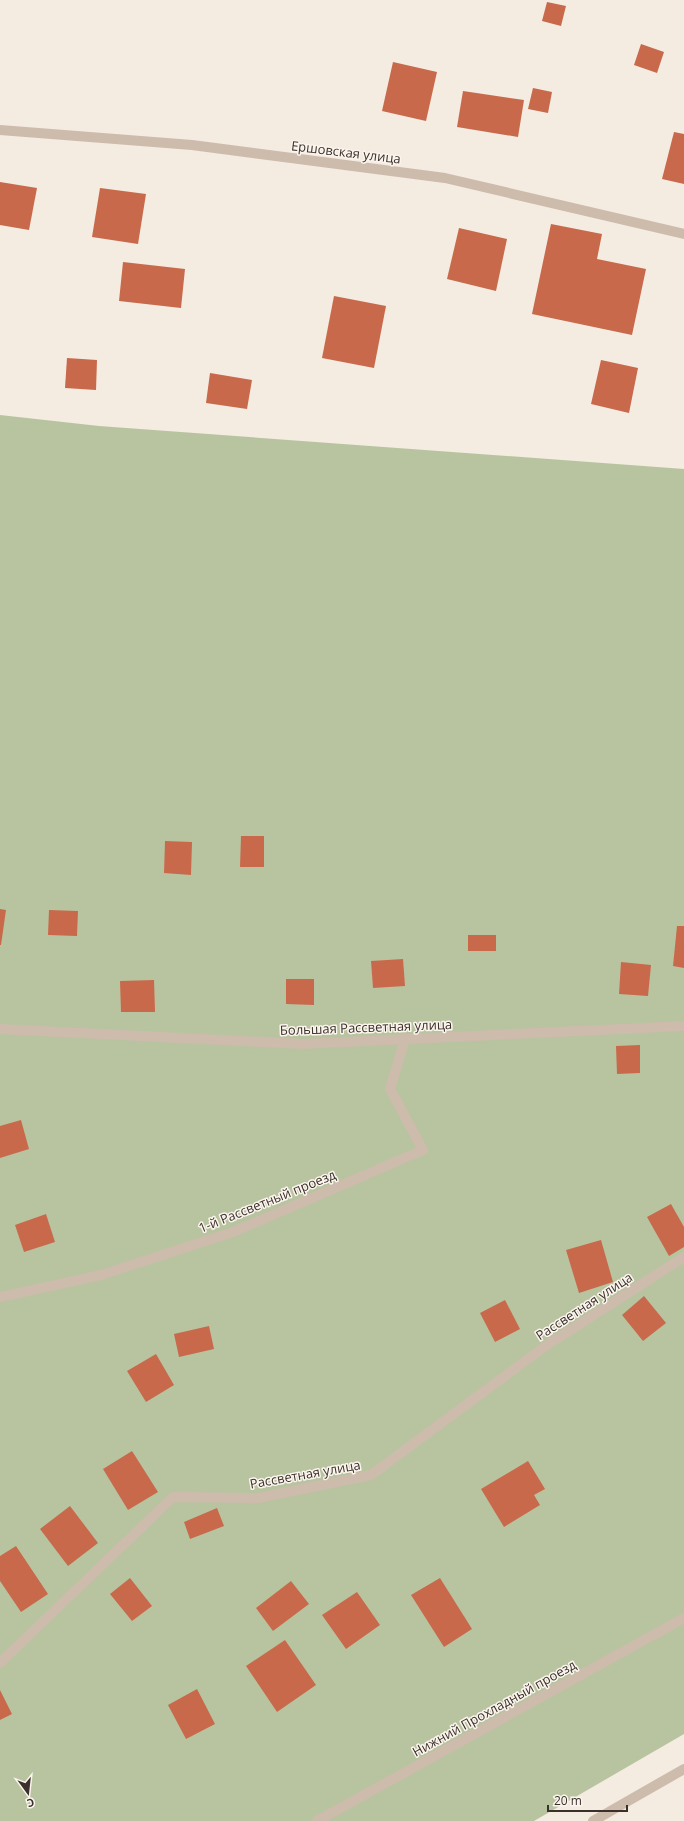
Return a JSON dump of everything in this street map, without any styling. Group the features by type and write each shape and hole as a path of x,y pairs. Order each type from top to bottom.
{"street":[{"name":"Ершовская улица","path":"0,130 192,146 445,178 684,234"},
{"name":"Большая Рассветная улица","path":"0,1029 302,1044 684,1026"},
{"name":"1-й Рассветный проезд","path":"0,1297 101,1275 233,1232 423,1150 390,1089 405,1039"},
{"name":"Рассветная улица","path":"0,1663 173,1497 258,1498 371,1475 544,1348 684,1256"},
{"name":"Нижний Прохладный проезд","path":"317,1821 684,1618"},
{"path":"593,1821 684,1769"}],"green space":[{"path":"0,415 99,426 684,469 684,1734 534,1821 0,1821"}],"building":[{"path":"547,2 566,6 561,26 542,21"},
{"path":"641,44 664,52 657,73 634,65"},
{"path":"393,62 437,72 426,121 382,111"},
{"path":"533,88 552,92 548,113 528,109"},
{"path":"463,91 524,100 518,137 457,127"},
{"path":"674,132 684,134 684,184 662,179"},
{"path":"0,182 37,188 29,230 0,225"},
{"path":"100,188 146,194 138,244 92,237"},
{"path":"551,224 602,234 597,259 646,269 632,335 532,314"},
{"path":"459,228 507,239 496,291 447,279"},
{"path":"123,262 185,269 181,308 119,301"},
{"path":"334,296 386,306 374,368 322,358"},
{"path":"67,358 97,360 96,390 65,388"},
{"path":"601,360 638,368 629,413 591,404"},
{"path":"210,373 252,380 247,409 206,403"},
{"path":"241,836 264,836 264,867 240,867"},
{"path":"165,841 192,842 191,875 164,873"},
{"path":"0,909 6,910 1,945 0,945"},
{"path":"49,910 78,911 77,936 48,935"},
{"path":"677,926 684,926 684,968 673,966"},
{"path":"468,935 496,935 496,951 468,951"},
{"path":"403,959 405,986 373,988 371,961"},
{"path":"621,962 651,965 648,996 619,994"},
{"path":"286,979 314,979 314,1005 286,1004"},
{"path":"154,980 155,1012 121,1012 120,981"},
{"path":"640,1045 640,1073 617,1074 616,1046"},
{"path":"21,1120 29,1149 0,1158 0,1126"},
{"path":"671,1204 684,1227 684,1247 669,1256 647,1217"},
{"path":"46,1214 55,1242 24,1252 15,1225"},
{"path":"601,1240 613,1282 579,1293 566,1250"},
{"path":"644,1296 666,1323 643,1341 622,1315"},
{"path":"505,1300 520,1329 495,1342 480,1313"},
{"path":"209,1326 214,1349 179,1357 174,1334"},
{"path":"156,1354 174,1385 146,1402 127,1371"},
{"path":"132,1451 158,1492 128,1510 103,1469"},
{"path":"528,1461 545,1489 534,1495 540,1505 504,1527 481,1489"},
{"path":"70,1506 98,1543 68,1566 40,1529"},
{"path":"217,1508 224,1526 190,1539 184,1522"},
{"path":"16,1546 48,1594 21,1612 0,1581 0,1556"},
{"path":"130,1578 152,1606 132,1621 110,1594"},
{"path":"440,1578 472,1629 444,1647 411,1595"},
{"path":"291,1581 309,1604 273,1631 256,1608"},
{"path":"357,1592 380,1625 346,1649 322,1615"},
{"path":"285,1640 316,1685 277,1712 246,1666"},
{"path":"197,1689 215,1724 186,1739 168,1705"},
{"path":"0,1690 12,1714 0,1720"}]}
